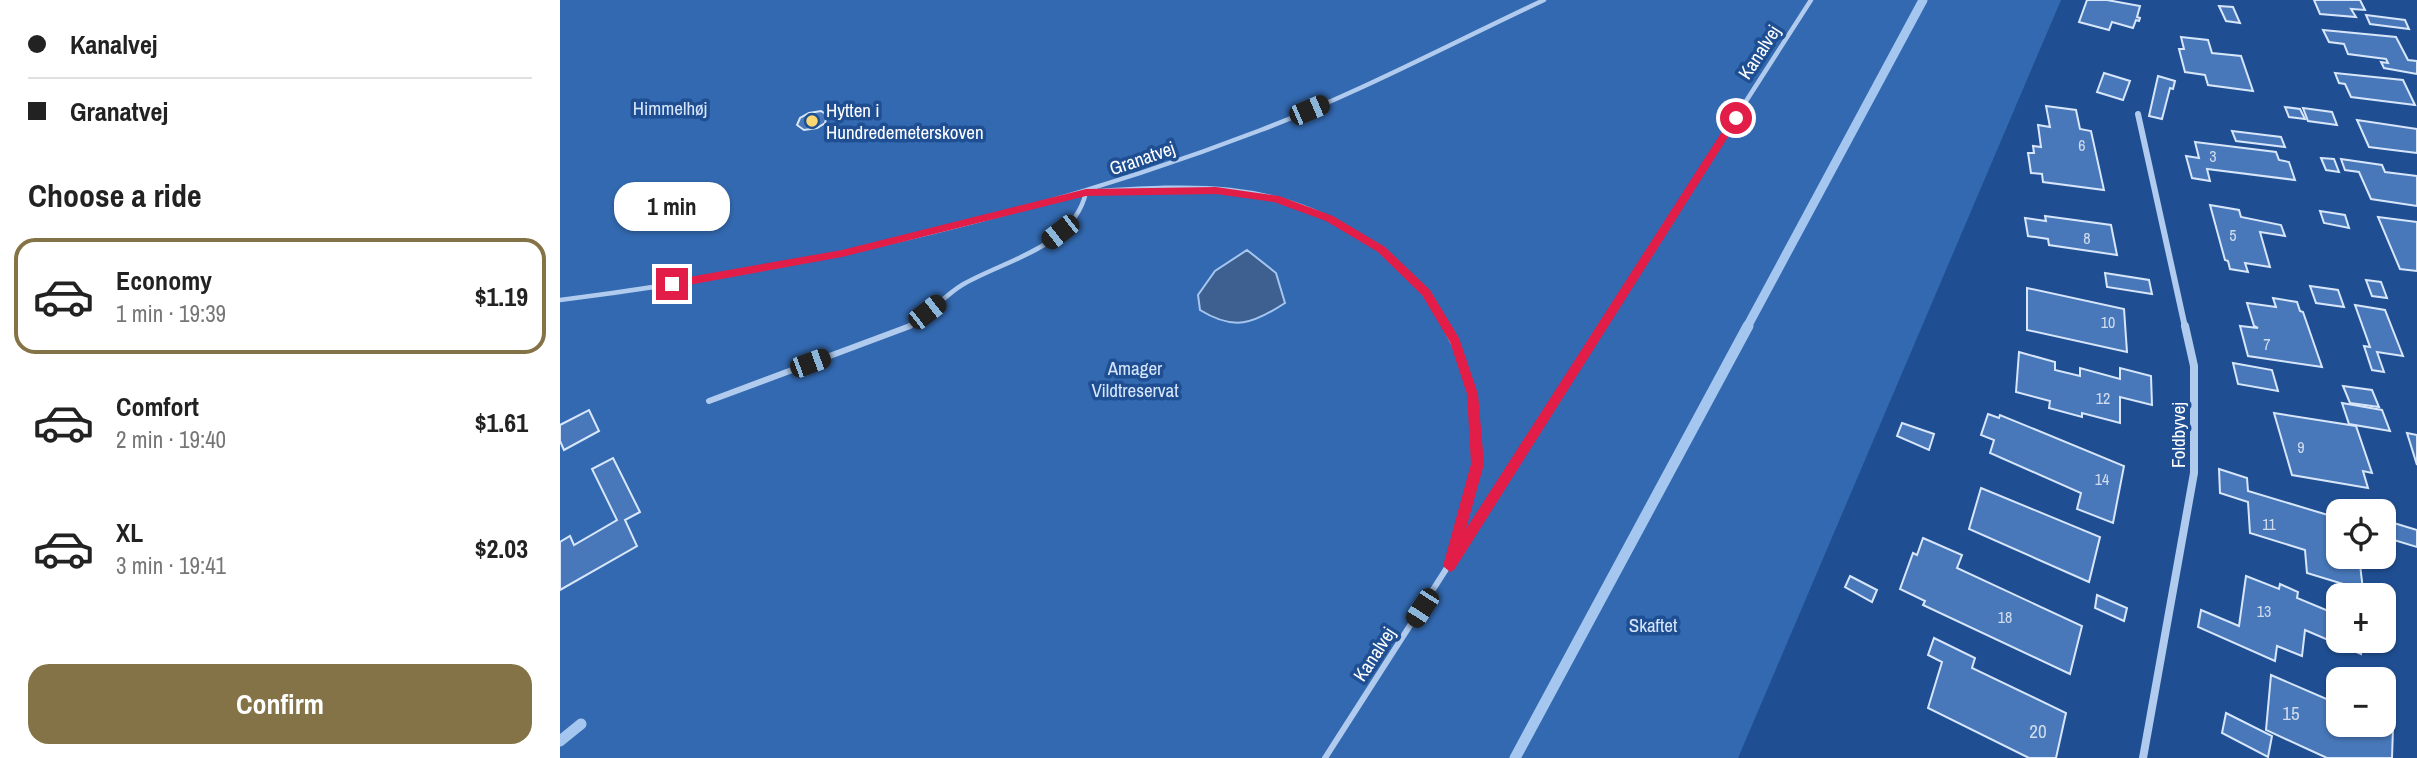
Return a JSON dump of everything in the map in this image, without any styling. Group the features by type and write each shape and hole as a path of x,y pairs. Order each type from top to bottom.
{"street":[{"name":"Foldbyvej","path":"2138,114 2194,380 2194,473 2143,758"}],"lane":[{"name":"Granatvej","path":"560,300 719,277 842,254 1086,192 1263,129 1332,100 1544,0"},
{"name":"Kanalvej","path":"1325,758 1811,0"},
{"path":"709,401 910,326 960,286 1049,242 1072,223 1082,210 1086,192 1216,191 1275,199 1329,219 1381,250 1426,293 1455,341 1473,394 1478,464 1450,566"}],"green space":[{"name":"Amager Vildtreservat","path":"560,0 2061,0 1738,758 560,758"}],"shaded area":[{"path":"1247,250 1276,273 1285,303 1253,320 1233,323 1212,317 1200,310 1198,295 1215,271"}],"building":[{"path":"2087,0 2107,0 2140,6 2137,17 2140,18 2139,21 2136,20 2133,28 2112,22 2109,30 2079,22"},
{"path":"2314,0 2360,0 2365,10 2351,9 2356,17 2320,14"},
{"path":"2219,6 2233,7 2240,23 2226,21"},
{"path":"2366,15 2405,20 2409,29 2370,24"},
{"path":"2323,30 2396,37 2408,60 2417,61 2417,74 2384,68 2381,62 2388,63 2386,59 2348,54 2344,44 2329,42"},
{"path":"2181,37 2208,40 2212,53 2241,56 2253,91 2208,85 2205,75 2185,72 2179,49 2184,49"},
{"path":"2104,73 2130,81 2123,100 2097,92"},
{"path":"2335,73 2403,80 2415,105 2351,97 2345,84 2339,83"},
{"path":"2158,76 2175,81 2173,89 2170,88 2162,119 2149,116"},
{"path":"2046,106 2076,110 2080,129 2091,131 2104,190 2043,182 2042,174 2031,173 2028,153 2034,153 2033,146 2041,147 2038,125 2050,127"},
{"path":"2285,107 2300,109 2305,119 2289,117"},
{"path":"2303,108 2332,112 2337,125 2308,121"},
{"name":"Hytten i Hundredemeterskoven","path":"821,111 827,115 825,123 817,128 804,130 797,125 800,118"},
{"path":"2357,120 2417,129 2417,153 2369,147"},
{"path":"2232,131 2281,137 2285,147 2236,141"},
{"path":"2195,142 2276,152 2279,160 2289,162 2295,180 2207,169 2210,181 2192,178 2186,156 2199,158"},
{"path":"2321,158 2334,159 2339,172 2326,170"},
{"path":"2341,159 2382,165 2385,172 2417,176 2417,206 2371,199 2359,172 2345,170"},
{"path":"2210,205 2239,210 2241,217 2281,225 2285,236 2260,232 2270,267 2245,263 2248,272 2230,269"},
{"path":"2320,211 2345,215 2349,228 2324,223"},
{"path":"2045,216 2111,225 2117,255 2049,245 2048,239 2028,236 2025,218 2046,221"},
{"path":"2378,217 2417,222 2417,271 2400,269"},
{"path":"2105,273 2149,280 2152,294 2107,287"},
{"path":"2366,280 2381,282 2387,298 2372,296"},
{"path":"2310,286 2338,290 2344,307 2316,303"},
{"path":"2027,288 2124,309 2127,352 2027,330"},
{"path":"2273,298 2297,302 2322,367 2248,356 2240,326 2258,328 2254,326 2247,303 2276,307"},
{"path":"2355,305 2385,310 2403,356 2377,352 2384,372 2372,370 2364,346 2370,347"},
{"path":"2019,352 2055,362 2055,370 2080,376 2080,368 2120,379 2120,368 2151,376 2152,405 2120,397 2120,423 2049,408 2050,401 2016,392"},
{"path":"2233,363 2272,370 2278,391 2238,384"},
{"path":"2343,386 2372,390 2379,407 2350,403"},
{"path":"2342,403 2382,410 2390,431 2349,424"},
{"path":"589,410 599,431 564,450 560,441 560,425"},
{"path":"2274,413 2356,426 2372,473 2363,471 2368,488 2292,475"},
{"path":"1988,414 1999,418 2000,415 2124,466 2113,523 2077,509 2081,493 1990,453 1994,440 1981,435"},
{"path":"1902,423 1934,434 1929,450 1897,436"},
{"path":"2407,433 2417,435 2417,465"},
{"path":"613,458 640,512 625,520 637,546 560,590 560,542 570,536 574,545 617,520 592,469"},
{"path":"2219,469 2247,478 2248,491 2326,514 2326,569 2361,569 2362,583 2340,583 2307,573 2305,550 2250,533 2248,502 2220,493"},
{"path":"1981,488 2100,537 2089,582 1969,529"},
{"path":"2396,524 2417,530 2417,547 2396,541"},
{"path":"1923,538 1962,555 1957,568 2082,626 2070,674 1923,605 1925,601 1900,589 1913,553 1917,555"},
{"path":"1850,576 1877,590 1872,602 1845,587"},
{"path":"2246,576 2279,589 2280,584 2298,592 2297,598 2326,610 2326,639 2305,630 2302,656 2277,646 2275,661 2198,627 2201,610 2239,626"},
{"path":"2097,595 2127,608 2124,621 2095,608"},
{"path":"1934,638 1975,658 1972,668 2066,713 2056,758 2029,758 1928,708 1942,662 1928,655"},
{"path":"2271,675 2326,699 2326,737 2393,737 2392,758 2327,758 2266,730"},
{"path":"2226,713 2272,736 2268,757 2222,733"}],"waterway":[{"path":"1747,327 1923,0"},
{"path":"1515,758 1748,326"},
{"path":"560,741 581,724"}],"place":[{"name":"Hytten i Hundredemeterskoven","path":"812,121"}],"route":[{"path":"672,284 842,254 1086,192 1150,189 1216,191 1275,199 1329,219 1381,250 1426,293 1455,341 1473,394 1478,464 1450,566 1736,118"}],"park label":[{"name":"Himmelhøj","path":"670,108"},
{"name":"Skaftet","path":"1653,625"}]}
